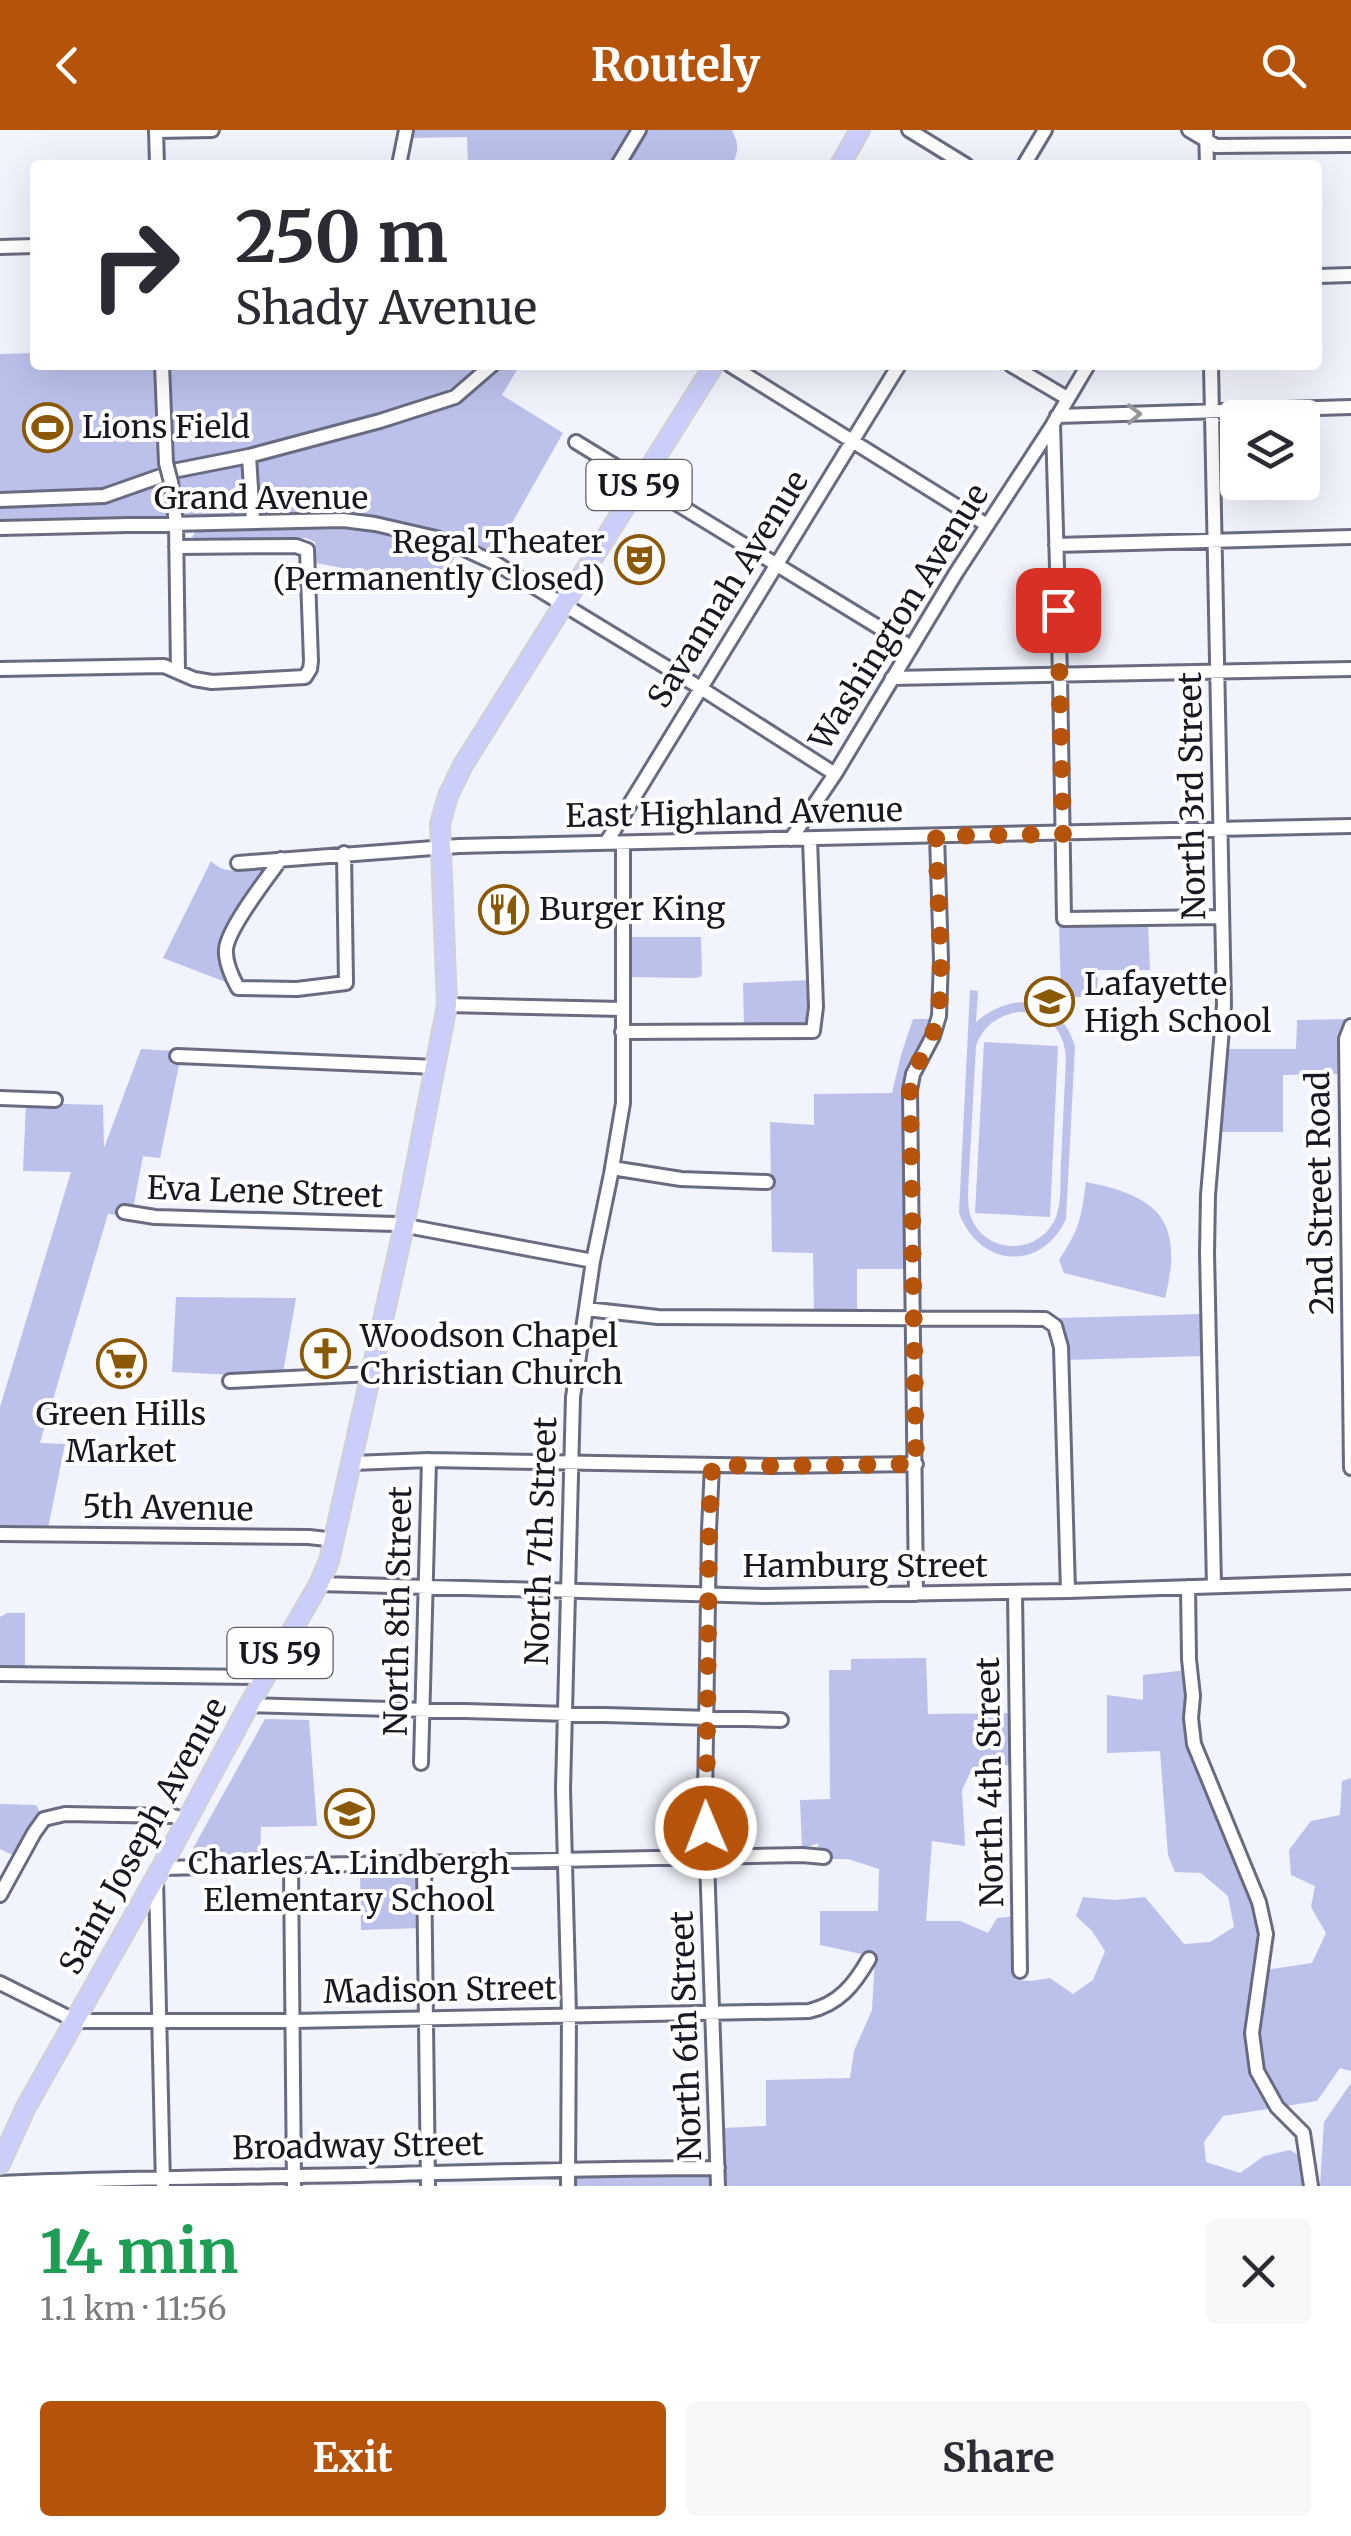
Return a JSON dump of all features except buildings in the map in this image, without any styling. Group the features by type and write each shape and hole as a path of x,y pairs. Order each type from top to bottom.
{"main road":[{"path":"843,160 860,130"},
{"name":"Saint Joseph Avenue","path":"0,2164 26,2107 319,1584 336,1540 447,1005 440,824 443,812 463,766 711,370"}],"street":[{"path":"157,160 156,130 212,130"},
{"path":"400,160 406,130"},
{"path":"621,160 640,130"},
{"path":"909,130 958,160"},
{"path":"1027,160 1045,130"},
{"path":"1189,130 1207,136 1216,146 1351,144"},
{"path":"0,247 30,246"},
{"path":"1322,276 1351,275"},
{"path":"162,370 166,463 176,523 178,671"},
{"path":"0,500 104,496 178,470 249,456 442,402 455,397 486,370"},
{"path":"738,370 987,525"},
{"name":"Savannah Avenue","path":"606,843 896,370"},
{"path":"1019,370 1067,398"},
{"path":"1085,370 1055,420 1064,919 1222,917"},
{"name":"North 3rd Street","path":"1210,370 1224,1005 1208,1195 1214,1586"},
{"path":"1055,420 1211,410 1351,407"},
{"name":"Washington Avenue","path":"792,840 1055,420"},
{"path":"576,442 912,646"},
{"path":"249,456 253,521"},
{"name":"Grand Avenue","path":"0,528 343,520 418,533 497,564 835,774"},
{"path":"1056,545 1351,537"},
{"path":"0,668 164,666 212,682 304,677 311,662 307,550 296,546 176,548"},
{"path":"892,678 1351,669"},
{"name":"East Highland Avenue","path":"238,864 441,847 1351,826"},
{"path":"916,1594 910,1090 913,1074 939,1016 936,836"},
{"path":"622,1032 813,1031 816,1007 810,839"},
{"name":"North 7th Street","path":"568,2186 564,1714 573,1397 593,1261 623,1103 623,843"},
{"path":"281,859 239,919 226,949 238,988 346,983 344,853"},
{"path":"447,1005 622,1009"},
{"name":"2nd Street Road","path":"1351,1026 1346,1039 1351,1468"},
{"path":"177,1056 436,1067"},
{"path":"0,1098 55,1100"},
{"path":"612,1168 681,1179 767,1182"},
{"name":"Eva Lene Street","path":"124,1212 404,1226 593,1261"},
{"path":"586,1309 658,1317 1045,1319 1059,1334 1068,1591"},
{"path":"230,1380 372,1374"},
{"path":"353,1463 428,1460 772,1466 916,1464"},
{"name":"North 8th Street","path":"422,1763 428,1460"},
{"name":"North 6th Street","path":"712,1465 706,1800 718,2186"},
{"name":"5th Avenue","path":"0,1534 336,1540"},
{"name":"Hamburg Street","path":"319,1584 783,1596 1351,1582"},
{"path":"1188,1587 1194,1744 1260,1902 1266,1934 1252,2033 1256,2071 1277,2107 1304,2133 1311,2186"},
{"name":"North 4th Street","path":"1014,1592 1020,1971"},
{"path":"0,1674 265,1677"},
{"path":"249,1704 781,1720"},
{"path":"0,1895 44,1819 65,1814 173,1816 187,1820"},
{"path":"163,2181 159,1872 424,1862 802,1854 824,1857"},
{"path":"424,1862 428,2180"},
{"path":"291,1866 294,2181"},
{"name":"Madison Street","path":"0,1982 76,2021 809,2011 826,2007 842,1995 868,1959"},
{"name":"Broadway Street","path":"0,2183 428,2180 568,2168 718,2168"}],"shaded area":[{"path":"411,130 732,130 737,148 734,160 468,160 467,137 410,138"},
{"path":"30,353 30,370 517,370 502,395 563,433 500,544 497,556 492,557 332,515 0,521 0,354"},
{"path":"326,528 393,534 457,554 437,586 316,563 315,542 306,538 192,537 196,531"},
{"path":"211,861 232,870 271,864 231,921 219,954 228,983 163,958"},
{"path":"1148,921 1150,970 1098,970 1097,998 1061,996 1059,923"},
{"path":"630,937 701,937 702,974 694,978 630,977"},
{"path":"810,980 808,1024 744,1027 743,983"},
{"path":"970,990 978,991 976,1022 1005,1005 1033,1003 1058,1017 1075,1046 1066,1219 1055,1236 1026,1255 995,1253 968,1231 959,1213","holes":["1018,1012 1053,1025 1065,1050 1060,1201 1051,1227 1030,1243 1018,1246 992,1241 982,1234 973,1222 968,1192 976,1046 987,1027 998,1019"]},
{"path":"913,1019 931,1019 909,1068 904,1095 907,1269 857,1269 857,1315 814,1313 813,1253 772,1252 770,1122 814,1125 814,1094 892,1093"},
{"path":"1351,1019 1345,1026 1343,1074 1283,1075 1283,1132 1219,1132 1225,1049 1296,1049 1297,1020"},
{"path":"984,1042 1058,1046 1050,1217 975,1213"},
{"path":"141,1049 175,1051 171,1064 179,1065 160,1158 143,1156 133,1209 121,1204 117,1215 108,1214 40,1443 65,1444 48,1528 0,1526 0,1407 71,1172 23,1171 26,1103 103,1105 104,1148"},
{"path":"1086,1182 1132,1195 1160,1217 1171,1250 1165,1298 1064,1273 1059,1260 1078,1223"},
{"path":"176,1297 296,1298 283,1373 172,1372"},
{"path":"1204,1314 1205,1356 1066,1360 1065,1335 1057,1318"},
{"path":"25,1613 25,1672 0,1671 0,1617"},
{"path":"926,1658 928,1714 1012,1713 1013,1765 973,1767 962,1790 965,1846 932,1841 926,1921 960,1921 988,1933 997,1918 1015,1916 1015,1980 1050,1978 1073,1994 1093,1980 1105,1951 1076,1916 1083,1897 1145,1897 1184,1944 1210,1942 1234,1927 1228,1896 1201,1873 1175,1872 1168,1855 1160,1751 1107,1753 1107,1695 1143,1700 1143,1675 1187,1670 1199,1764 1257,1920 1265,1970 1312,1963 1326,1933 1311,1907 1315,1886 1291,1875 1289,1850 1311,1821 1340,1815 1342,1781 1351,1778 1351,2071 1340,2068 1317,2101 1223,2116 1204,2142 1206,2162 1240,2173 1264,2156 1290,2150 1306,2160 1309,2186 565,2186 565,2164 724,2159 724,2128 766,2126 766,2080 850,2078 854,2051 872,2010 875,1957 820,1945 820,1911 878,1911 879,1869 848,1859 818,1859 818,1843 802,1849 800,1800 830,1799 829,1670 851,1670 851,1659"},
{"path":"265,1719 309,1720 317,1826 261,1827 260,1856 191,1857 191,1852"},
{"path":"0,1804 36,1805 41,1814 15,1856 0,1849"},
{"path":"418,1870 421,1928 361,1930 360,1871"},
{"path":"1351,2083 1351,2186 1320,2186 1324,2122"}],"place":[{"name":"Lions Field","path":"47,427"},
{"name":"Regal Theater (Permanently Closed)","path":"640,560"},
{"name":"Burger King","path":"504,909"},
{"name":"Lafayette High School","path":"1049,1002"},
{"name":"Woodson Chapel Christian Church","path":"325,1354"},
{"name":"Green Hills Market","path":"121,1364"},
{"name":"Charles A. Lindbergh Elementary School","path":"349,1813"}],"route":[{"path":"706,1828 712,1465 916,1464 910,1090 913,1074 939,1016 936,836 1063,834 1058,610"}]}
